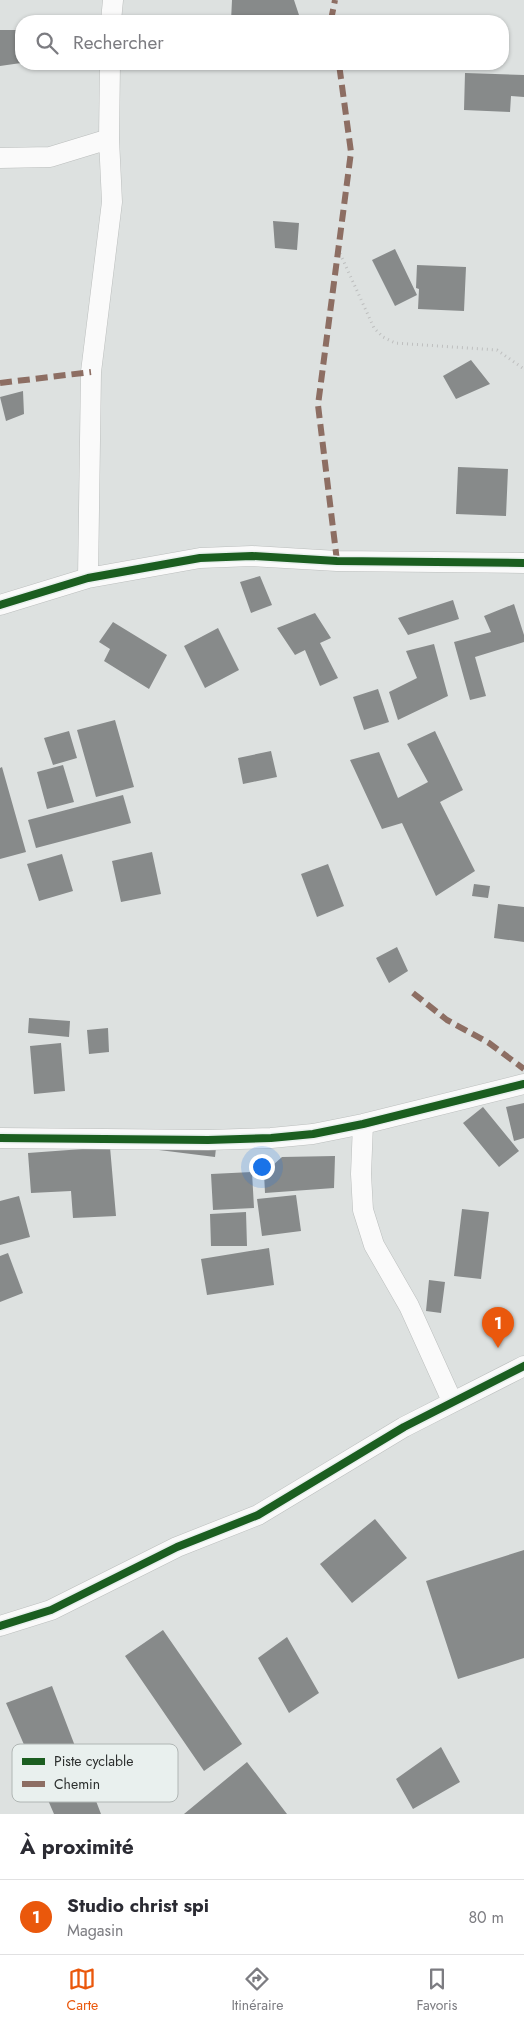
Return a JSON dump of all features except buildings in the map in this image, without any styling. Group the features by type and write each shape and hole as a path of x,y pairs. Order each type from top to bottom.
{"street":[{"path":"112,15 113,0"},
{"path":"88,578 91,372 112,202 109,139 110,70"},
{"path":"0,158 50,157 109,139"},
{"path":"0,605 88,578 200,558 252,556 337,561 524,563"},
{"path":"0,1138 198,1140 271,1138 313,1134 363,1124 524,1084"},
{"path":"363,1124 361,1174 363,1210 371,1236 374,1245 409,1306 452,1401"},
{"path":"0,1626 51,1610 177,1548 258,1515 404,1426 524,1366"}],"path":[{"path":"338,249 374,328 383,338 395,343 498,350 524,369"}],"marked path":[{"path":"332,15 335,0"},
{"path":"337,561 318,405 351,152 340,70"},
{"path":"0,383 91,372"},
{"path":"413,993 447,1020 489,1043 524,1069"}],"cycle path":[{"path":"0,605 88,578 200,558 252,556 337,561 524,563"},
{"path":"0,1138 208,1140 271,1138 313,1134 363,1124 524,1084"},
{"path":"0,1626 51,1610 177,1547 258,1515 404,1427 524,1366"}],"place":[{"name":"Studio christ spi","path":"498,1348"}]}
